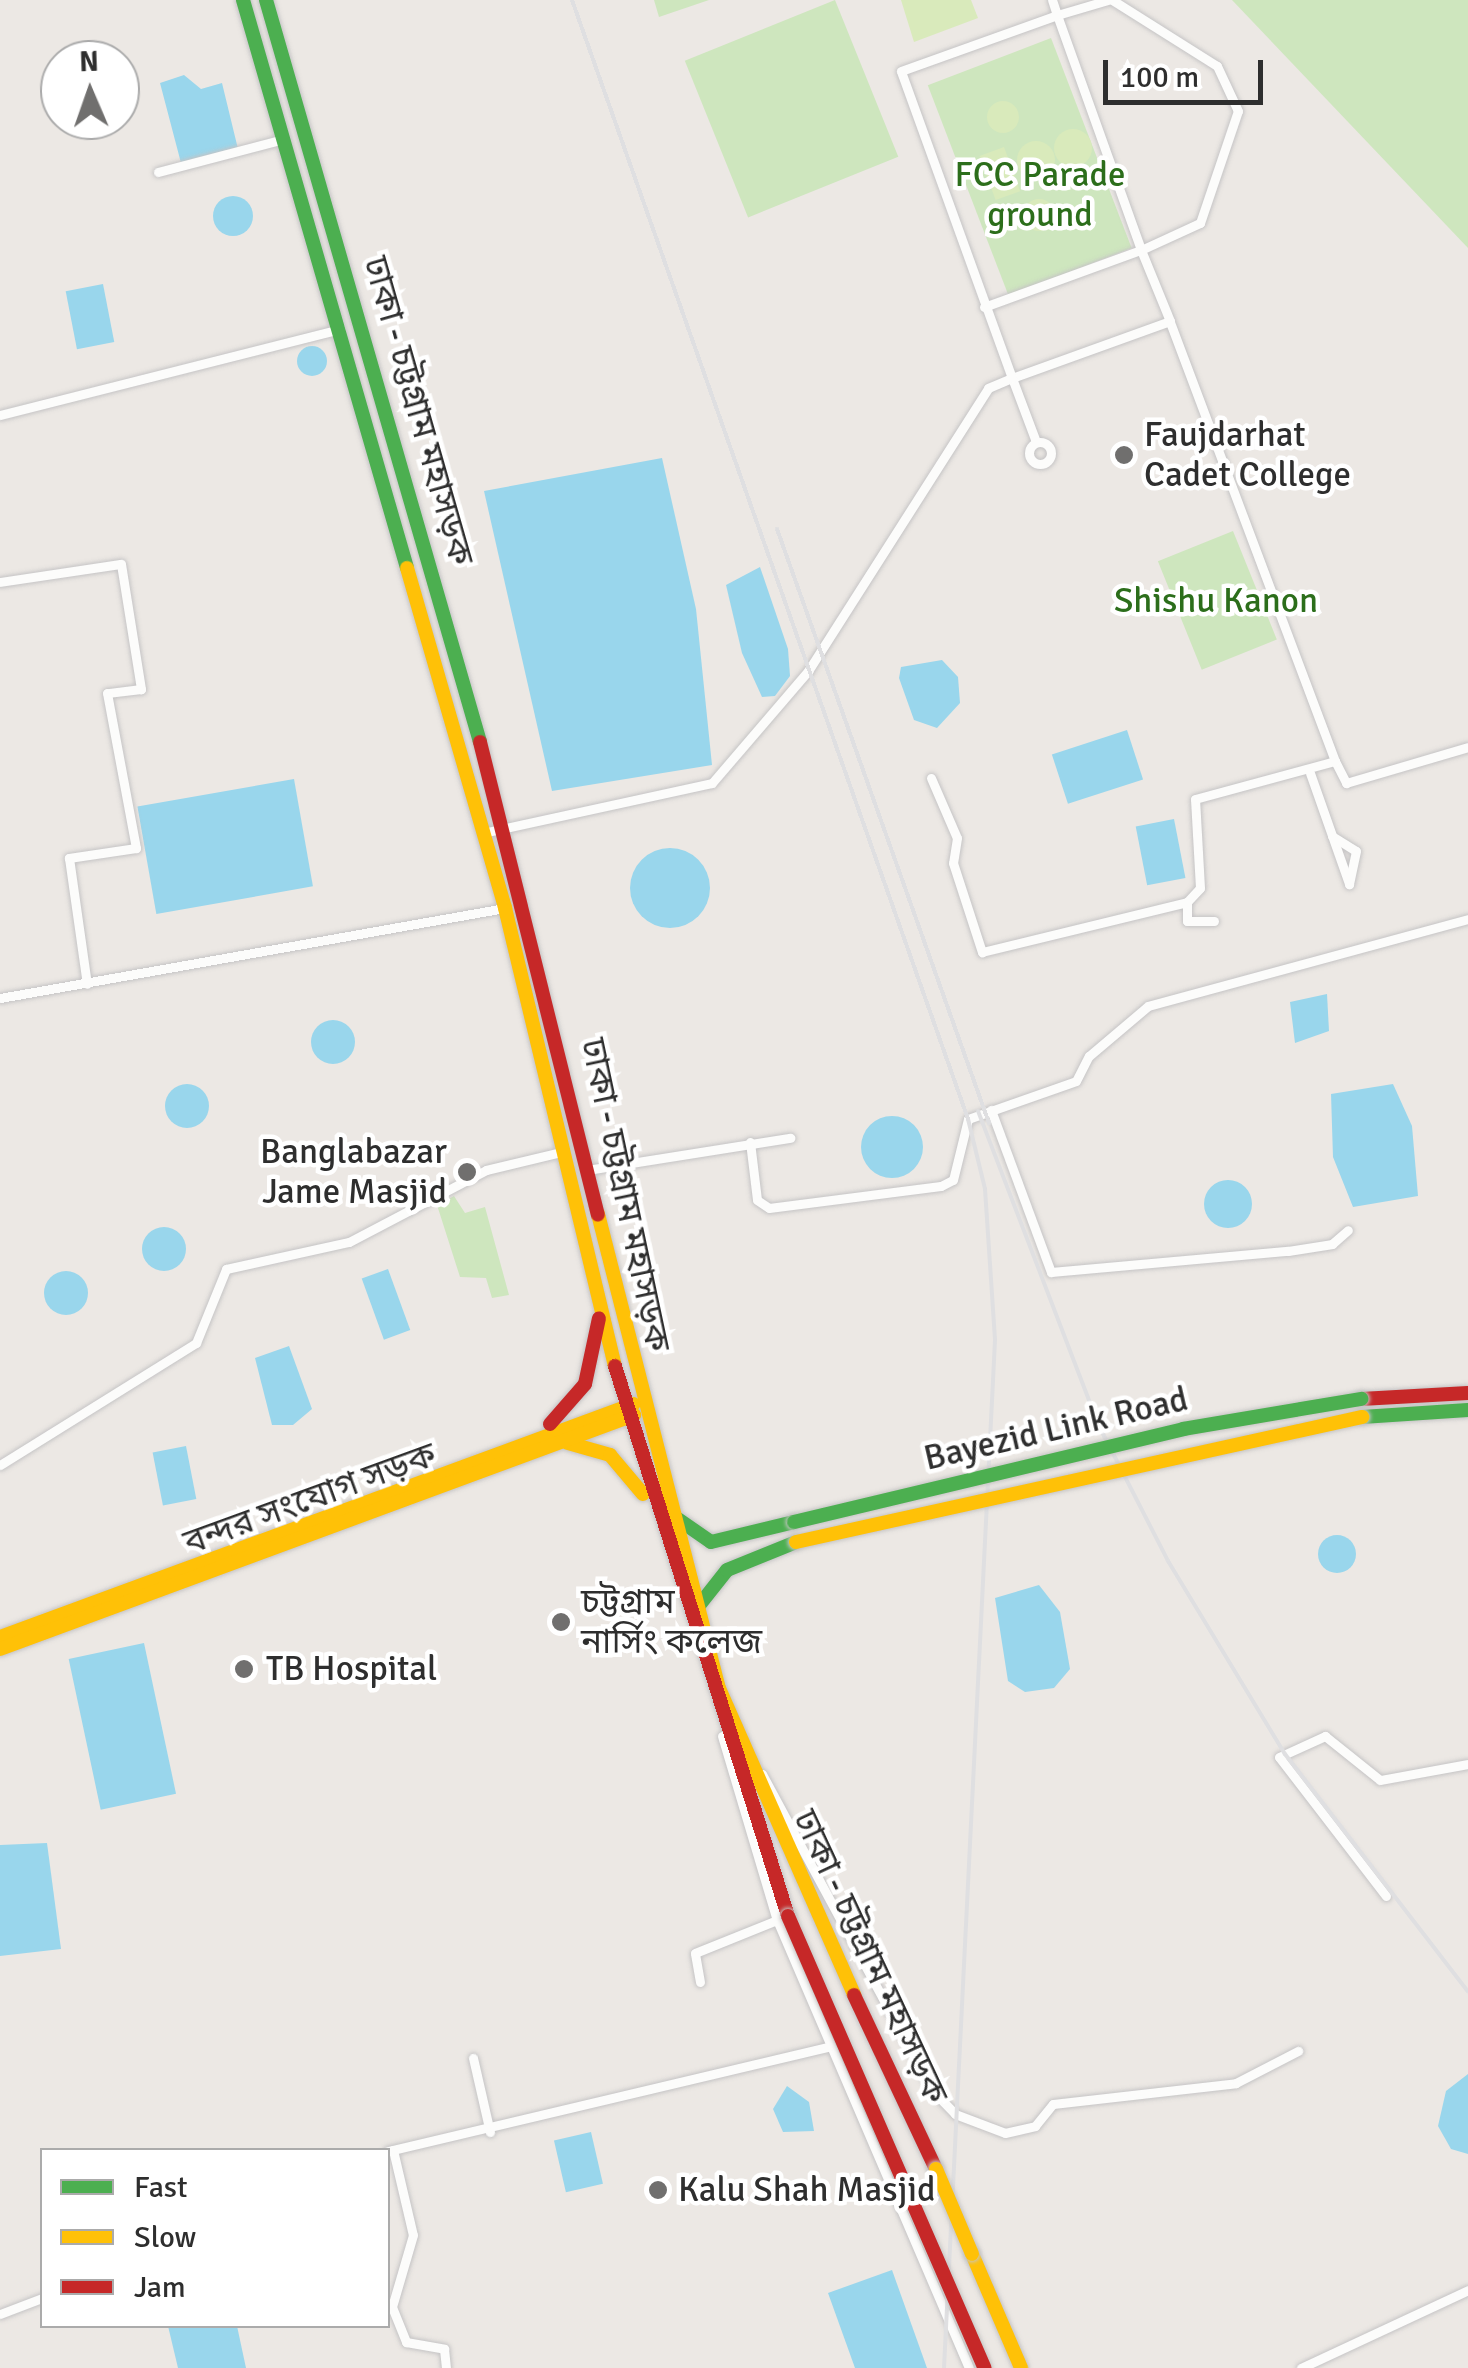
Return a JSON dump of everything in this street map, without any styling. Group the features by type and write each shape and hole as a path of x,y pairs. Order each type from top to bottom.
{"main road":[{"name":"ঢাকা - চট্টগ্রাম মহাসড়ক","path":"243,0 506,908 600,1296 634,1410 672,1514 744,1778 841,2046 985,2368"},
{"name":"ঢাকা - চট্টগ্রাম মহাসড়ক","path":"266,0 504,826 586,1170 654,1510 722,1736 936,2169 1021,2368"},
{"path":"541,1439 585,1384 600,1296"},
{"name":"Bayezid Link Road","path":"672,1514 710,1542 1183,1429 1361,1399 1468,1393"},
{"name":"বন্দর সংযোগ সড়ক","path":"0,1637 541,1439 634,1410"},
{"name":"Bayezid Link Road","path":"697,1608 744,1559 796,1542 1362,1416 1468,1410"},
{"path":"541,1439 589,1443 630,1474 654,1510"},
{"name":"বন্দর সংযোগ সড়ক","path":"0,1649 541,1439"}],"street":[{"path":"1052,0 1141,250 1346,783 1468,746"},
{"path":"984,307 1141,250 1200,223 1238,111 1217,66 1110,0 900,72 984,307 1036,442"},
{"path":"158,172 284,138"},
{"path":"483,833 712,783 808,671 988,388 1170,321"},
{"path":"0,415 340,329"},
{"path":"0,582 121,564 141,689 108,693 136,848 69,858 87,984"},
{"path":"930,778 957,838 952,863 982,952 1187,902 1200,888 1195,798 1310,773 1335,762"},
{"path":"1310,773 1332,836 1338,852 1349,884 1356,851 1332,836"},
{"path":"1187,902 1187,926 1214,922"},
{"path":"0,998 506,908"},
{"path":"750,1142 757,1200 769,1208 941,1186 953,1180 968,1119 1076,1081 1089,1056 1148,1006 1468,918"},
{"path":"991,1110 1051,1272 1288,1251 1332,1244 1348,1230"},
{"path":"586,1170 790,1138"},
{"path":"0,1465 196,1343 226,1269 350,1242 486,1170 565,1152"},
{"path":"722,1736 777,1920 828,2047 969,2368"},
{"path":"1386,1896 1279,1756 1325,1736 1380,1780 1468,1764"},
{"path":"744,1778 762,1774 914,2058 955,2114 1005,2133 1035,2126 1053,2104 1236,2083 1272,2072 1298,2051"},
{"path":"700,1982 695,1954 777,1920"},
{"path":"446,2368 444,2349 406,2342 392,2308 413,2235 390,2150 490,2132 828,2047"},
{"path":"473,2058 490,2132"},
{"path":"1301,2368 1468,2290"},
{"path":"0,2314 40,2299"}],"green space":[{"path":"654,0 709,0 659,17"},
{"path":"835,0 898,157 748,217 685,61"},
{"path":"901,0 971,0 978,18 914,42"},
{"path":"1232,0 1468,0 1468,248"},
{"name":"FCC Parade ground","path":"1051,38 1132,248 1008,295 928,85"},
{"path":"1003,101 1014,106 1019,117 1014,128 1003,133 992,128 987,117 992,106"},
{"path":"1073,129 1086,135 1092,148 1086,161 1073,167 1060,161 1054,148 1060,135"},
{"path":"1036,141 1049,147 1055,160 1049,173 1036,179 1023,173 1017,160 1023,147"},
{"path":"1004,147 1020,191 996,200 980,156"},
{"path":"1039,199 1051,203 1055,215 1051,227 1039,231 1027,227 1023,215 1027,203"},
{"name":"Shishu Kanon","path":"1233,531 1277,639 1202,670 1158,561"},
{"path":"454,1196 465,1213 485,1207 509,1295 492,1298 486,1278 460,1277 437,1205"}],"water":[{"path":"184,75 201,89 222,83 238,149 181,163 160,83"},
{"path":"233,196 247,202 253,216 247,230 233,236 219,230 213,216 219,202"},
{"path":"103,284 114,342 77,349 66,291"},
{"path":"312,346 326,355 327,361 318,375 312,376 298,367 297,361 306,347"},
{"path":"662,458 696,609 712,765 552,791 484,491"},
{"path":"760,567 788,649 790,676 775,696 762,697 742,653 726,585"},
{"path":"942,660 958,677 960,703 937,728 914,720 899,678 901,667"},
{"path":"1127,730 1143,779 1068,804 1052,754"},
{"path":"294,779 313,886 156,914 137,807"},
{"path":"1174,819 1185,878 1147,885 1136,826"},
{"path":"670,848 685,851 698,860 707,873 707,903 698,916 685,925 670,928 655,925 642,916 633,903 630,888 633,873 642,860 655,851"},
{"path":"1327,994 1329,1031 1295,1043 1290,1002"},
{"path":"333,1020 349,1026 355,1042 349,1058 333,1064 317,1058 311,1042 317,1026"},
{"path":"187,1084 203,1090 209,1106 203,1122 187,1128 171,1122 165,1106 171,1090"},
{"path":"1393,1084 1412,1126 1418,1196 1353,1207 1333,1157 1331,1094"},
{"path":"892,1116 914,1125 923,1147 914,1169 892,1178 870,1169 861,1147 870,1125"},
{"path":"1228,1180 1245,1187 1252,1204 1245,1221 1228,1228 1211,1221 1204,1204 1211,1187"},
{"path":"164,1227 180,1233 186,1249 180,1265 164,1271 148,1265 142,1249 148,1233"},
{"path":"388,1269 410,1330 384,1340 362,1279"},
{"path":"66,1271 82,1277 88,1293 82,1309 66,1315 50,1309 44,1293 50,1277"},
{"path":"289,1346 312,1409 293,1425 272,1425 255,1358"},
{"path":"186,1446 196,1499 163,1505 153,1452"},
{"path":"1337,1535 1350,1541 1356,1554 1350,1567 1337,1573 1324,1567 1318,1554 1324,1541"},
{"path":"1039,1585 1060,1612 1070,1669 1054,1688 1025,1692 1008,1681 995,1598"},
{"path":"144,1643 176,1794 101,1810 69,1659"},
{"path":"47,1843 61,1949 0,1956 0,1845"},
{"path":"1468,2074 1468,2154 1451,2149 1438,2126 1446,2091"},
{"path":"787,2086 809,2102 814,2131 783,2132 773,2109"},
{"path":"591,2132 603,2184 566,2192 554,2141"},
{"path":"892,2270 927,2368 855,2368 828,2293"},
{"path":"168,2328 237,2328 246,2368 178,2368"}],"railway":[{"path":"572,0 968,1119 985,1189 995,1340 944,2368"},
{"path":"777,529 989,1123"},
{"path":"978,1111 1099,1426 1168,1561 1285,1754 1468,1992"}],"traffic: fast":[{"path":"243,0 407,568"},
{"path":"266,0 480,742"},
{"path":"794,1522 1183,1429 1361,1399"},
{"path":"1362,1417 1468,1410"},
{"path":"672,1515 711,1542 794,1522"},
{"path":"697,1608 727,1570 796,1542"}],"traffic: slow":[{"path":"407,568 505,908 615,1366"},
{"path":"598,1214 718,1686 854,1995"},
{"path":"0,1637 634,1404"},
{"path":"0,1649 634,1415"},
{"path":"796,1542 1362,1417"},
{"path":"568,1443 610,1455 643,1494"},
{"path":"936,2169 972,2254"},
{"path":"972,2254 1021,2368"}],"traffic: jam":[{"path":"480,742 598,1214"},
{"path":"550,1424 585,1384 599,1318"},
{"path":"615,1366 788,1916"},
{"path":"1361,1399 1468,1393"},
{"path":"788,1916 985,2368"},
{"path":"854,1995 936,2169"}],"place":[{"name":"Faujdarhat Cadet College","path":"1124,455"},
{"name":"Banglabazar Jame Masjid","path":"467,1172"},
{"name":"চট্টগ্রাম নার্সিং কলেজ","path":"561,1622"},
{"name":"TB Hospital","path":"244,1669"},
{"name":"Kalu Shah Masjid","path":"658,2190"}]}
